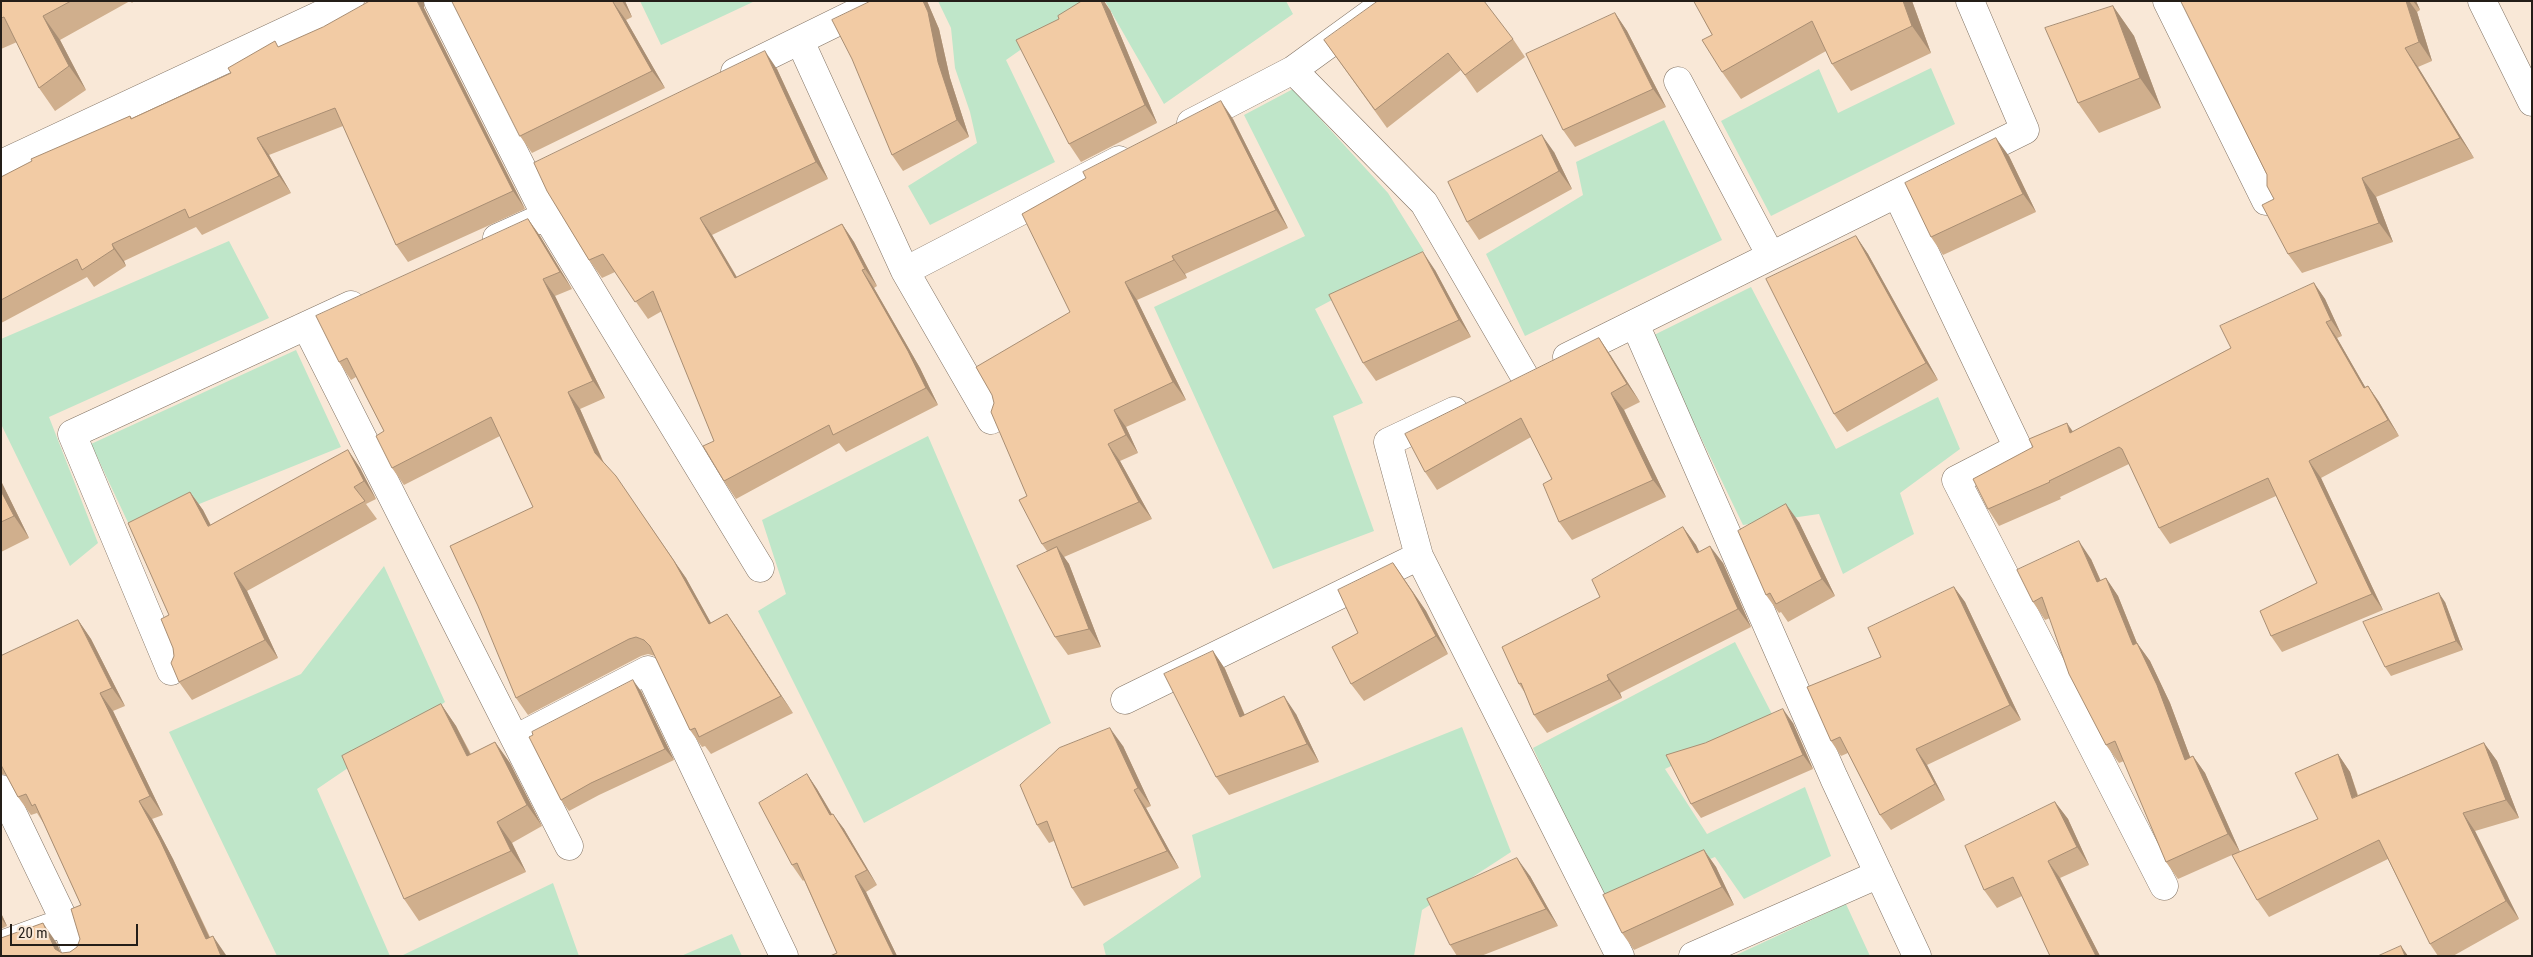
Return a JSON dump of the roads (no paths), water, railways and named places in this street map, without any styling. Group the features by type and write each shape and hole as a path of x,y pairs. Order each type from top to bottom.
{"street":[{"path":"1,164 350,1"},
{"path":"438,1 546,216 760,568"},
{"path":"711,84 880,1"},
{"path":"1169,134 1293,70 1388,1"},
{"path":"1500,389 2025,130 1970,1"},
{"path":"2167,1 2266,200"},
{"path":"2482,1 2532,102"},
{"path":"800,41 905,271 991,420"},
{"path":"1293,70 1424,203 1525,377"},
{"path":"1678,81 1772,256"},
{"path":"905,271 1143,148"},
{"path":"525,174 551,161"},
{"path":"1897,194 2018,448 1956,480 2164,886"},
{"path":"475,248 546,216"},
{"path":"171,670 72,434 377,293"},
{"path":"1634,324 1830,769 1917,956"},
{"path":"306,326 569,846"},
{"path":"1474,401 1388,442 1419,556 1620,956"},
{"path":"1125,700 1419,556"},
{"path":"515,739 648,670 784,956"},
{"path":"1,789 65,922 78,956"},
{"path":"1693,956 1879,874"},
{"path":"1,945 65,922"}]}
